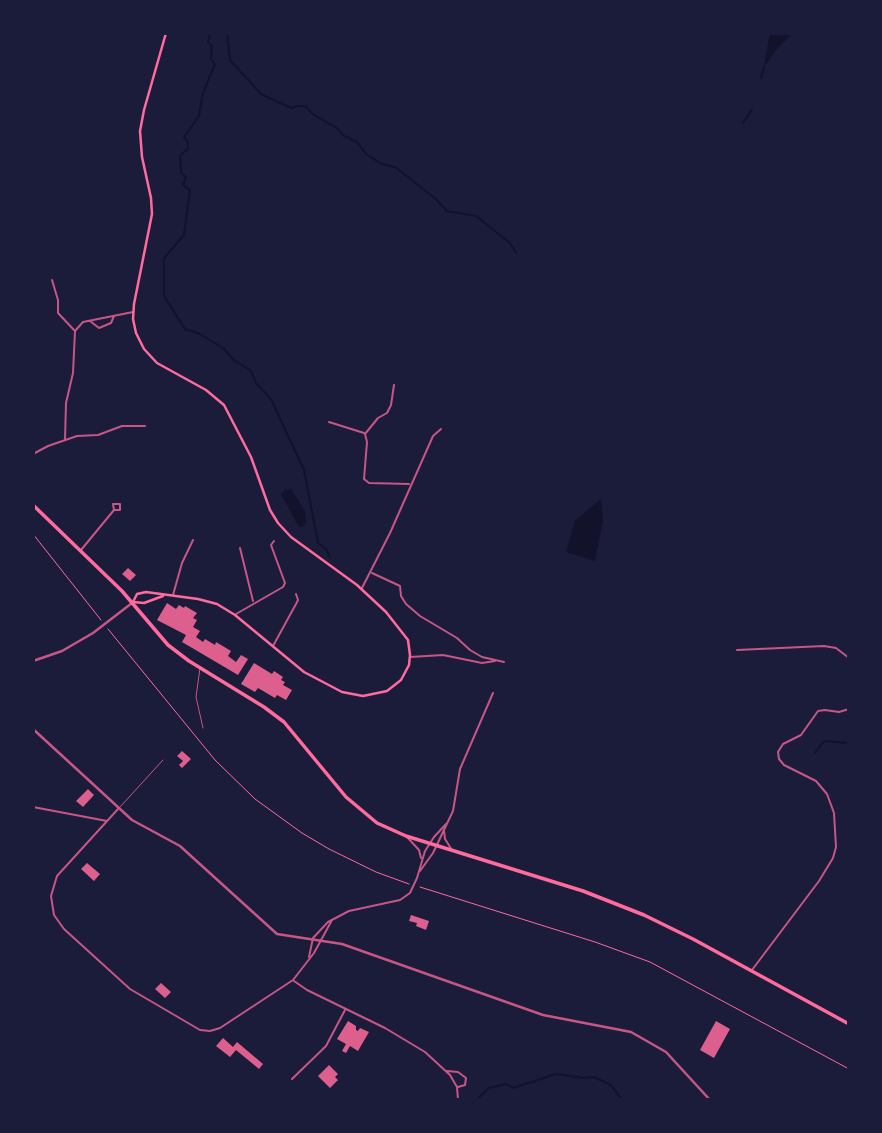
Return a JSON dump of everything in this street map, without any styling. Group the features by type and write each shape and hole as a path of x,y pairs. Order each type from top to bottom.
{"main road":[{"path":"133,602 136,594 154,593 208,601 235,615 317,681 342,692 357,695 375,695 394,687 406,673 410,657 409,645 403,632 362,589 282,529 270,510 251,457 227,409 211,393 167,370 150,357 138,337 133,312 152,214 140,149 141,124 166,33"},
{"path":"33,505 133,602 168,645 274,714 296,735 355,806 377,823 406,836 556,882 623,907 685,935 849,1024"},
{"path":"133,602 144,603 163,596"}],"street":[{"path":"52,280 58,300 58,313 75,331"},
{"path":"65,440 66,403 73,373 75,331 79,325 89,320 133,312"},
{"path":"89,320 99,328 111,323 114,314"},
{"path":"365,434 377,418 387,414 394,385"},
{"path":"329,422 365,434"},
{"path":"33,454 77,436 98,435 122,426 145,426"},
{"path":"362,589 433,436 441,429"},
{"path":"365,434 367,442 364,479 369,483 410,484"},
{"path":"80,551 114,510"},
{"path":"173,596 182,563 193,540"},
{"path":"235,615 284,587 285,583 271,545 274,541"},
{"path":"240,548 248,588 254,602"},
{"path":"371,573 400,586 401,596 406,604 420,616 457,638 470,650 503,662"},
{"path":"272,646 298,600 296,594"},
{"path":"33,661 62,651 93,633 133,602"},
{"path":"737,650 824,646 836,649 849,658"},
{"path":"464,660 470,650"},
{"path":"410,657 443,654 482,663 496,661"},
{"path":"419,872 436,845 456,803 460,769 493,693"},
{"path":"751,971 819,881 833,858 836,847 834,813 827,794 816,781 784,765 778,752 783,744 801,735 818,711 839,712 849,709"},
{"path":"33,729 135,822 180,846 275,933 286,937 323,939 353,947 543,1015 616,1027 635,1033 666,1052 709,1100"},
{"path":"33,807 107,821"},
{"path":"119,808 58,874 51,903 56,918 62,928 130,989 200,1030 220,1028 293,980 323,939 332,920"},
{"path":"309,958 313,938 332,920 349,911 404,898 412,890 429,843 445,826"},
{"path":"445,826 445,839 453,850"},
{"path":"406,836 419,850 422,859"},
{"path":"293,980 307,990 416,1046 447,1071 457,1087 458,1098"},
{"path":"292,1079 326,1046 346,1010"},
{"path":"447,1071 458,1072 466,1078 464,1086 457,1087"}],"lane":[{"path":"200,668 196,697 203,728"},
{"path":"119,808 163,760"}],"path":[{"path":"33,534 103,623"},
{"path":"108,629 215,760 255,799 329,849 405,883"},
{"path":"422,888 630,954 707,992 849,1069"}],"shaded area":[{"path":"770,33 793,33 764,67"},
{"path":"291,489 305,511 304,526 300,527 296,522 281,494"},
{"path":"601,499 603,521 595,561 566,552 575,521"}],"building":[{"path":"128,568 136,575 130,581 122,574"},
{"path":"167,603 176,609 179,605 184,608 185,606 197,613 193,618 197,620 193,627 200,631 196,637 203,642 205,639 215,645 216,642 231,651 228,656 236,662 241,655 248,659 238,675 182,642 186,635 157,620"},
{"path":"254,663 283,677 283,685 292,690 286,700 277,695 275,698 258,688 255,692 241,684"},
{"path":"182,751 191,759 182,768 179,765 183,761 177,756"},
{"path":"88,789 94,795 83,807 76,801"},
{"path":"87,863 100,874 94,881 81,869"},
{"path":"411,915 429,921 426,930 409,921"},
{"path":"161,983 171,992 165,998 155,989"},
{"path":"348,1021 356,1026 356,1030 360,1028 369,1032 358,1051 350,1046 346,1053 342,1051 346,1044 337,1039"},
{"path":"716,1021 730,1029 714,1058 700,1050"},
{"path":"223,1038 233,1047 237,1042 263,1064 259,1069 236,1050 230,1057 216,1046"},
{"path":"329,1065 338,1074 335,1077 338,1080 330,1088 318,1076"}],"waterway":[{"path":"210,33 208,42 212,46 211,59 215,64 203,93 199,116 184,137 188,148 180,156 181,173 186,177 183,185 190,190 184,235 164,258 164,296 185,329 200,334 223,348 234,360 251,371 256,383 271,399 304,470 318,543 326,549 330,557"},
{"path":"227,33 230,60 261,94 291,108 305,106 344,136 357,142 366,154 382,164 395,167 447,211 476,216 510,243 516,253"},
{"path":"761,78 764,67"},
{"path":"743,123 752,109"},
{"path":"815,753 824,741 849,743"},
{"path":"476,1100 489,1088 506,1084 513,1088 556,1074 594,1077 611,1085 622,1100"}]}
